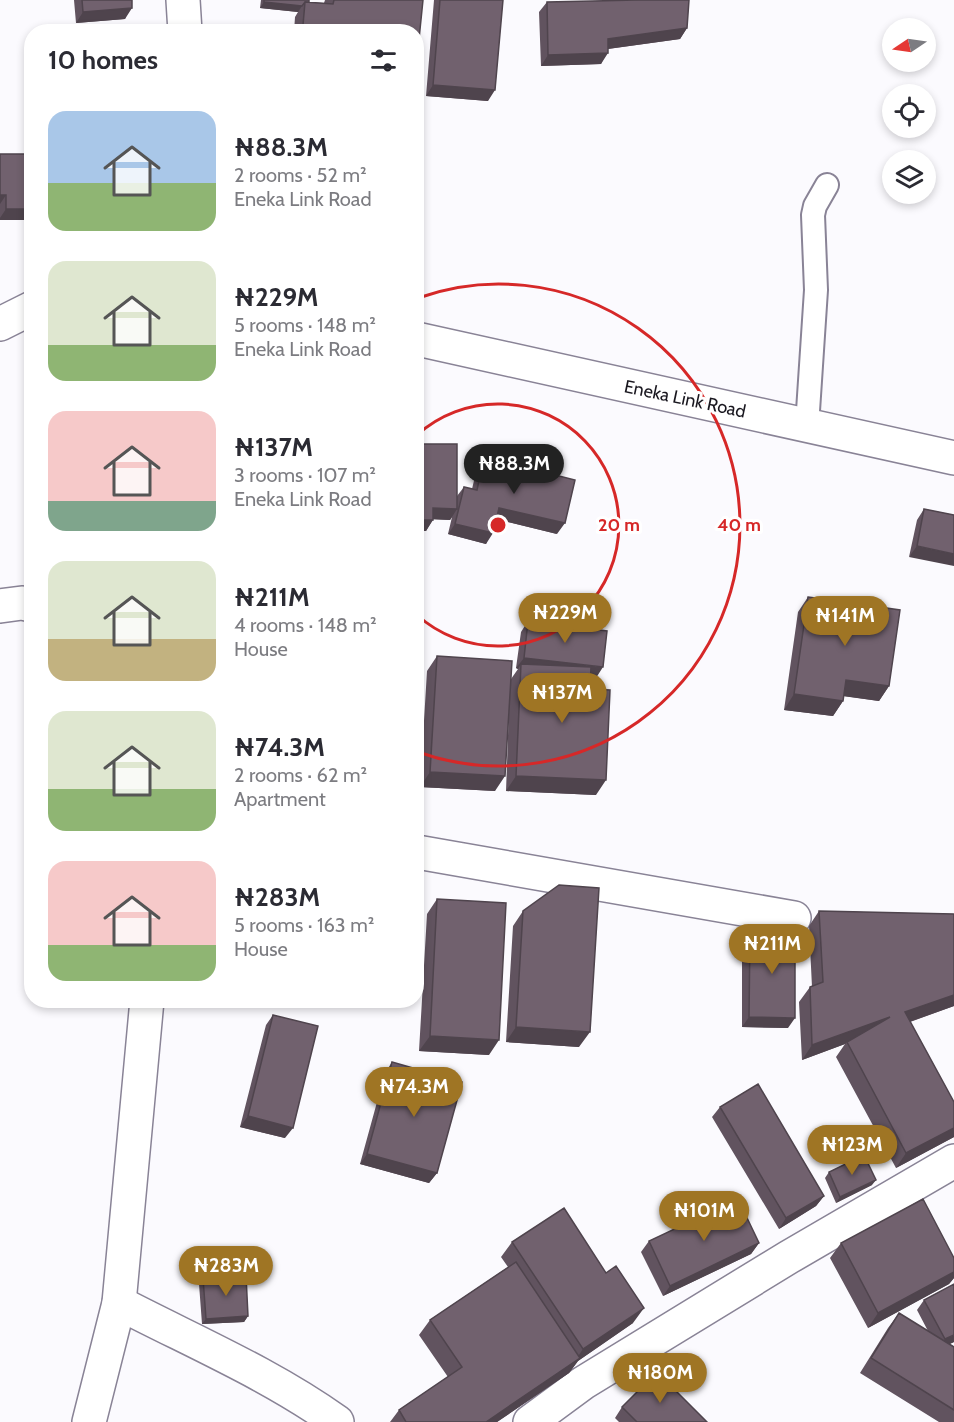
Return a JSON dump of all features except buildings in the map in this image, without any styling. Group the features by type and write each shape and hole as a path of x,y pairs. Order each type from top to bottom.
{"street":[{"path":"183,0 184,24"},
{"path":"0,324 24,312"},
{"name":"Eneka Link Road","path":"424,341 954,458"},
{"path":"0,606 24,603"},
{"path":"424,853 794,918"},
{"path":"89,1422 119,1303 146,1008"},
{"path":"530,1422 592,1377 789,1257 954,1161"},
{"path":"119,1303 265,1377 313,1404 338,1422"}],"lane":[{"path":"807,426 816,290 813,215 815,206 827,185"}]}
